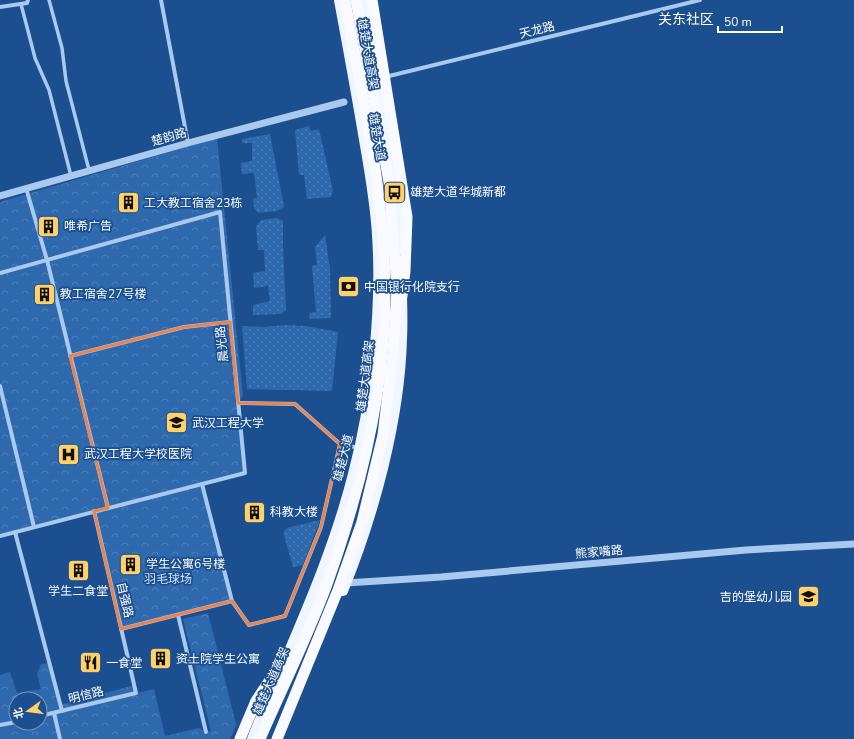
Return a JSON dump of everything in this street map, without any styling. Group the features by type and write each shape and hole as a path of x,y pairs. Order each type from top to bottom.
{"highway":[{"name":"雄楚大道高架","path":"260,739 326,585 350,511 373,418 381,365 385,296 378,189 345,0"},
{"name":"雄楚大道高架","path":"277,739 338,590 362,522 383,436 393,352 397,289 389,182 356,0"},
{"path":"372,0 407,217 405,271 393,352"},
{"path":"244,738 256,701 284,659"}],"main road":[{"name":"雄楚大道","path":"284,659 324,562 356,464 364,426 371,375 378,298 377,235 370,174 339,0"},
{"name":"雄楚大道","path":"282,739 346,583 378,490 394,413 402,339 401,241 396,184 378,78 362,0"},
{"path":"356,464 360,456 368,452 375,453 380,460 382,471"}],"street":[{"path":"0,7 21,4 33,0"},
{"path":"49,0 62,48 66,81 89,170"},
{"path":"161,0 188,143"},
{"name":"天龙路","path":"378,78 700,0"},
{"path":"21,4 35,58 49,90 71,176"},
{"name":"楚韵路","path":"0,196 89,170 344,102"},
{"path":"26,188 47,260 108,508"},
{"name":"晨光路","path":"47,260 220,212 245,474 202,484"},
{"path":"0,273 47,260"},
{"path":"70,356 184,327 230,322"},
{"path":"0,386 34,527"},
{"path":"238,403 295,404 340,444 354,447"},
{"path":"0,536 202,484 232,601 249,625 285,616 321,527 340,444"},
{"name":"自强路","path":"94,511 136,693"},
{"path":"15,532 62,711"},
{"name":"熊家嘴路","path":"346,583 441,577 746,550 854,544"},
{"path":"121,629 232,601"},
{"path":"178,614 206,732"},
{"name":"明信路","path":"48,714 136,693"},
{"path":"54,713 60,739"}],"highlighted area":[{"path":"230,322 238,403 295,404 340,444 321,527 285,616 249,625 232,601 121,629 94,511 108,508 70,356 184,327"}],"green space":[{"path":"309,126 311,131 319,129 333,191 331,197 307,199 304,175 299,175 295,130"},
{"path":"270,134 284,207 277,211 258,213 254,208 253,199 257,198 254,173 242,174 241,163 252,161 252,143 242,143 242,139"},
{"name":"羽毛球场","path":"217,138 243,396 238,403 245,473 202,484 232,601 121,629 94,511 0,536 0,202"},
{"path":"277,218 283,221 286,310 281,314 253,315 253,305 270,301 268,286 254,288 253,273 265,271 264,250 258,250 256,227 261,220"},
{"path":"325,235 330,269 331,318 310,319 309,313 316,312 312,266 317,265 315,247"},
{"path":"284,325 306,326 338,332 332,391 247,389 242,326 263,327"},
{"path":"320,520 303,565 293,567 283,532 287,528"},
{"path":"208,613 236,724 239,719 230,739 0,739 0,675 10,672 16,691 8,691 8,731 48,731 48,691 29,691 41,689 37,674 41,664 49,663 60,705 135,685 137,693 154,689 165,736 199,728 206,732 211,731 183,619"}],"place":[{"name":"雄楚大道华城新都","path":"395,192"},
{"name":"工大教工宿舍23栋","path":"129,203"},
{"name":"唯希广告","path":"49,226"},
{"name":"中国银行化院支行","path":"349,287"},
{"name":"教工宿舍27号楼","path":"44,294"},
{"name":"武汉工程大学","path":"177,423"},
{"name":"武汉工程大学校医院","path":"69,454"},
{"name":"科教大楼","path":"254,512"},
{"name":"学生公寓6号楼","path":"131,564"},
{"name":"学生二食堂","path":"78,570"},
{"name":"吉的堡幼儿园","path":"808,597"},
{"name":"资土院学生公寓","path":"161,659"},
{"name":"一食堂","path":"90,663"}],"district":[{"name":"关东社区","path":"686,19"}]}
